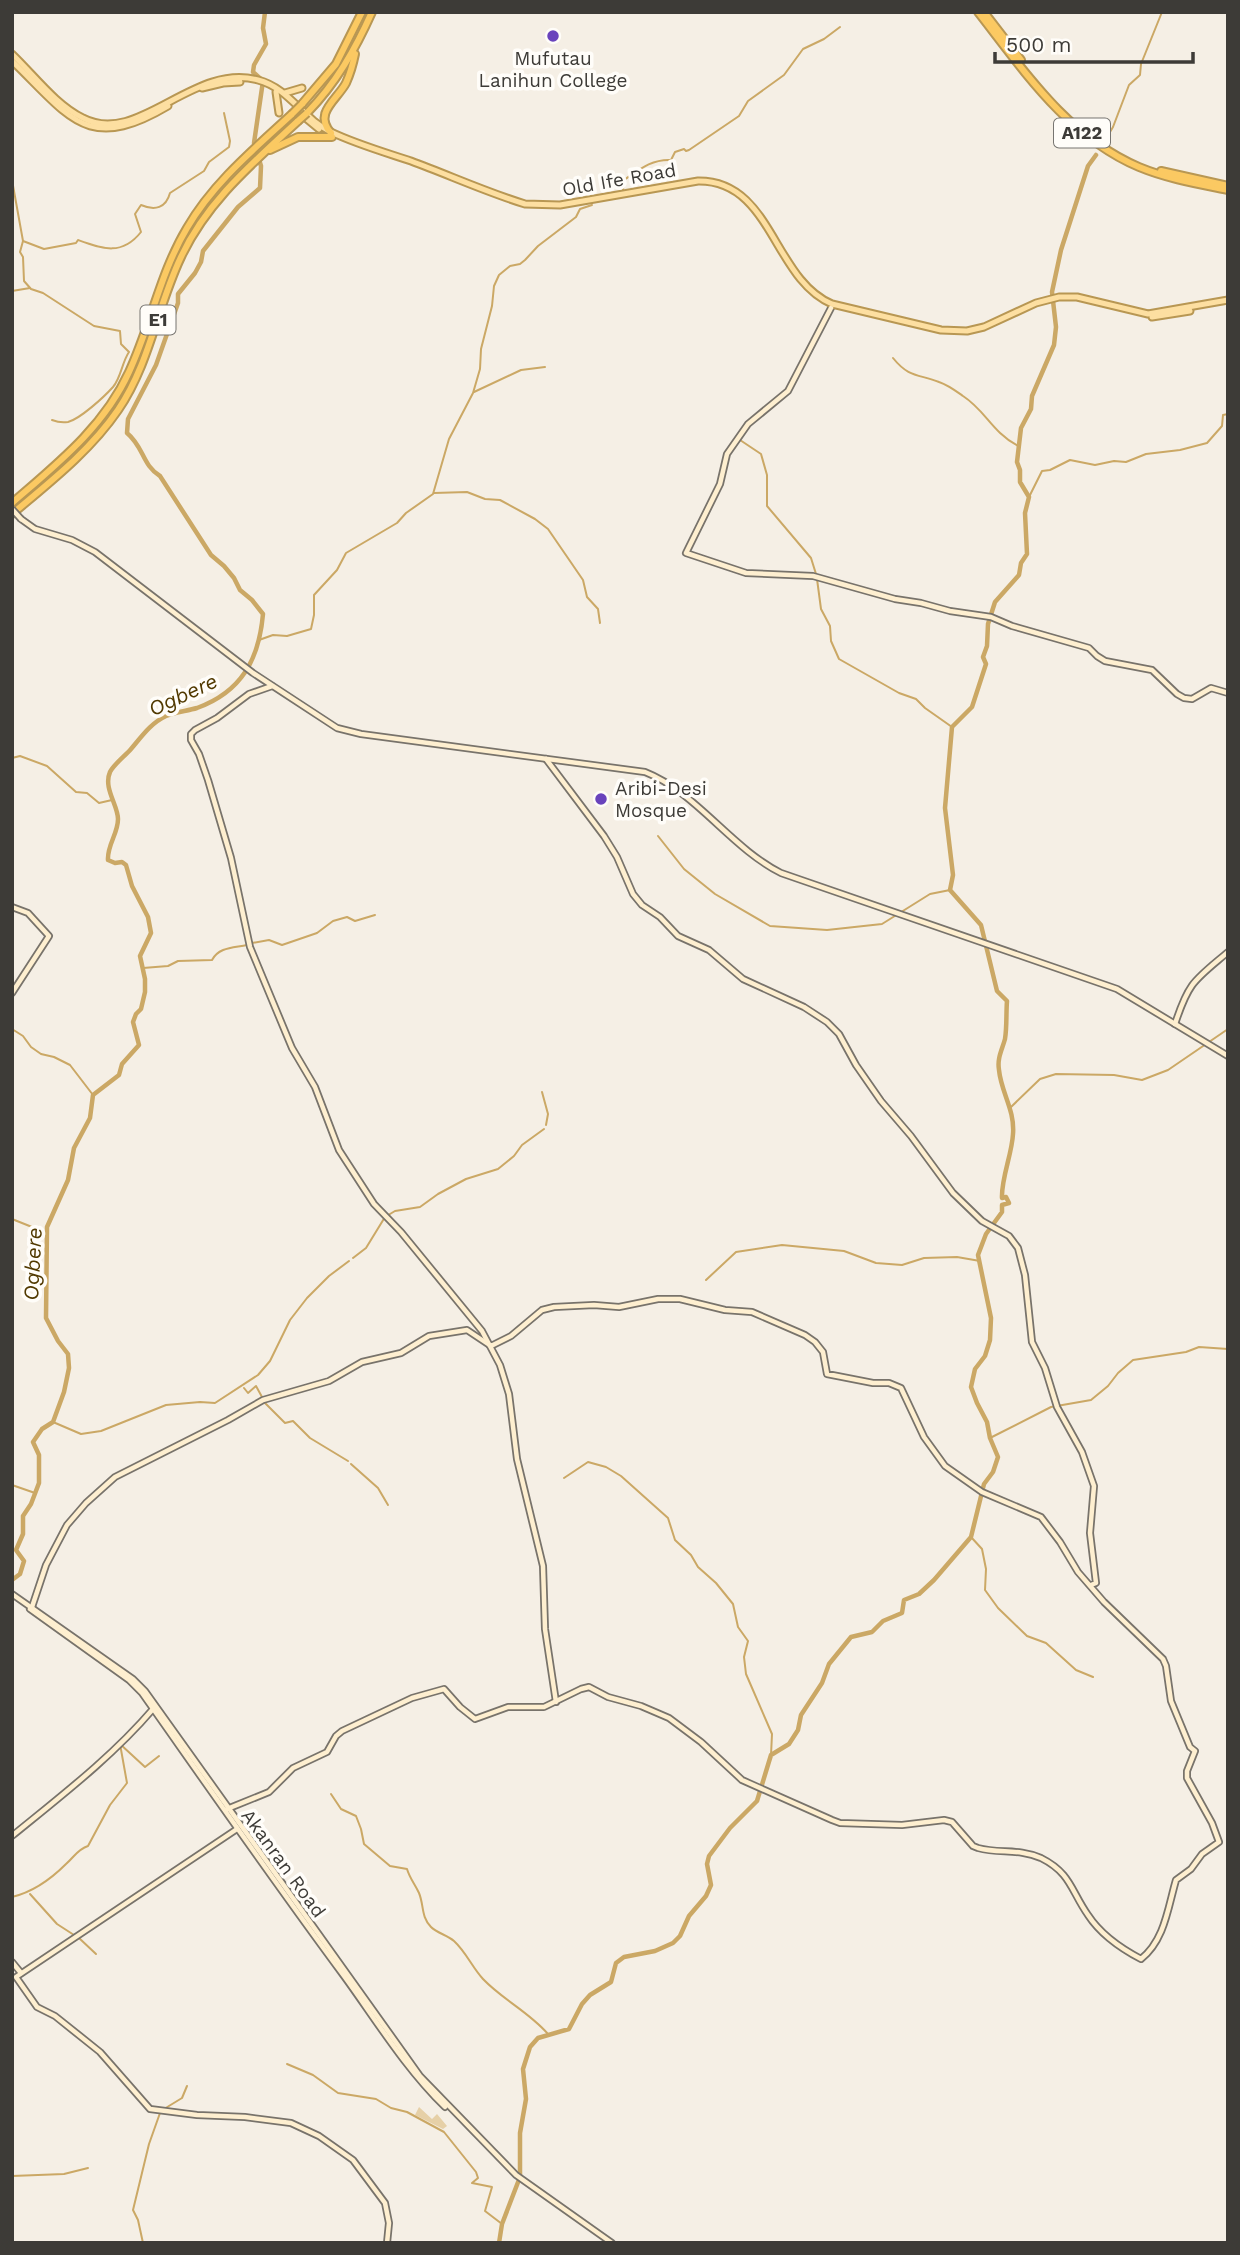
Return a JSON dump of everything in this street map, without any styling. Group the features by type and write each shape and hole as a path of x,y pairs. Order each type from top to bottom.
{"highway":[{"name":"E1","path":"12,503 75,448 105,412 129,373 167,268 193,218 221,182 302,104 336,64 362,12"},
{"name":"E1","path":"12,514 85,450 119,409 140,368 174,273 189,242 219,198 307,113 339,76 359,42 372,12"},
{"name":"A122","path":"978,12 1054,107 1095,143 1117,157 1157,173 1228,188"},
{"name":"A122","path":"984,12 1055,102 1097,140 1150,167 1228,188"},
{"path":"332,135 326,126 324,114 346,83 359,42"},
{"path":"262,154 298,137 332,135"}],"main road":[{"name":"Old Ife Road","path":"12,54 68,108 85,119 111,125 155,111"},
{"name":"Old Ife Road","path":"12,61 58,106 84,124 100,129 113,129 136,123 192,92 213,84 257,81 284,93 332,135"},
{"name":"Old Ife Road","path":"267,85 311,123 332,135 525,204 580,204 698,184 729,190 749,206 802,288 831,308 927,329 953,331 976,330 1052,300 1076,299 1147,317 1228,301"},
{"path":"284,93 302,88"},
{"path":"276,92 279,113"},
{"name":"Old Ife Road","path":"580,204 698,181 718,182 737,191 751,204 801,281 818,298 927,329"}],"street":[{"path":"831,308 790,388 748,424 727,454 720,484 685,554 746,573 814,577 944,610 989,616 1012,626 1089,648 1105,661 1152,670 1184,698 1192,699 1211,688 1228,693"},
{"path":"12,509 35,529 72,540 95,552 243,667 343,731 630,769 654,776 671,785 755,858 772,869 808,884 1117,989 1228,1056"},
{"path":"272,685 242,699 195,730 190,737 208,780 231,858 250,947 292,1048 315,1087 339,1150 374,1203 466,1310 491,1346 500,1365 509,1394 517,1459 544,1566 544,1622 556,1702"},
{"path":"545,759 604,836 639,902 660,916 675,933 709,950 743,979 810,1010 834,1028 881,1101 904,1126 953,1193 990,1226 1009,1236 1021,1254 1029,1301 1032,1342 1045,1368 1057,1406 1082,1452 1094,1486 1090,1525 1096,1583 1091,1585"},
{"path":"12,907 28,913 49,936 12,993"},
{"path":"1175,1024 1185,994 1193,982 1207,967 1228,952"},
{"path":"227,1809 269,1792 293,1768 327,1752 342,1731 412,1698 444,1689 475,1719 508,1707 544,1707 589,1687 608,1697 658,1713 680,1725 734,1774 760,1790 840,1823 902,1825 944,1820 952,1822 972,1846 1024,1852 1043,1859 1069,1879 1086,1913 1104,1935 1141,1959 1166,1921 1176,1880 1191,1869 1202,1854 1219,1842 1212,1823 1187,1778 1195,1751 1171,1701 1163,1659 1104,1602 1078,1572 1041,1517 983,1492 945,1466 924,1437 901,1388 889,1383 866,1382 827,1374 826,1358 815,1342 752,1312 725,1310 698,1302 666,1298 619,1307 554,1307 542,1311 511,1336 491,1346"},
{"path":"32,1607 46,1565 74,1515 105,1484 137,1464 263,1400 329,1381 362,1362 401,1353 429,1336 467,1330 491,1346"},
{"name":"Akanran Road","path":"12,1596 32,1607 133,1679 420,2076 512,2172"},
{"name":"Akanran Road","path":"12,1596 129,1680 162,1718 237,1829 418,2078 488,2151 512,2172 612,2243"},
{"path":"12,1836 93,1769 135,1731 153,1709"},
{"path":"237,1829 16,1977 37,2007 55,2016 100,2052 150,2109 197,2116 245,2117 291,2123 319,2136 353,2160 385,2203 389,2223 387,2243"},
{"path":"12,1962 20,1973"}],"shaded area":[{"path":"419,2107 432,2119 437,2114 447,2126 443,2129 415,2115"}],"waterway":[{"name":"Ogbere","path":"12,1580 20,1574 24,1561 16,1550 23,1534 23,1516 39,1483 39,1455 33,1442 42,1429 53,1422 69,1368 68,1354 46,1318 47,1227 68,1180 74,1148 90,1118 93,1095 119,1075 122,1064 139,1045 133,1022 141,1009 145,992 140,956 151,933 148,917 132,886 126,865 108,860 118,819 108,778 114,766 156,722 212,701 236,683 252,660 261,631 263,614 240,590 224,566 211,555 160,476 150,467 133,438 127,433 128,419 156,365 178,303 178,294 195,273 203,251 238,207 260,188 261,166 254,143 263,81 253,72 266,44 263,28 265,12"},
{"path":"1107,137 1129,85 1140,75 1141,64 1162,12"},
{"path":"623,190 624,180 641,169 658,161 671,160 675,152 689,150 739,116 748,101 784,75 803,49 824,39 840,27"},
{"path":"23,241 44,249 76,243 78,240 104,248 127,245 141,232 135,214 141,205 151,208 163,205 170,193 204,171 209,162 229,147 224,113"},
{"path":"499,2243 502,2224 520,2177 520,2133 526,2099 523,2069 530,2047 538,2038 569,2029 582,2004 590,1995 611,1982 616,1963 624,1957 655,1951 673,1943 680,1936 689,1916 706,1896 711,1885 707,1864 709,1856 730,1828 757,1801 771,1755 789,1744 798,1730 801,1715 822,1683 829,1664 851,1637 872,1632 883,1621 902,1613 904,1600 919,1594 934,1580 971,1537 984,1484 993,1472 998,1457 987,1422 971,1387 975,1369 985,1356 990,1340 991,1318 978,1255 986,1234 1002,1212 1002,1205 1009,1203 1006,1197 1002,1198 1002,1191 1013,1125 999,1066 1006,1034 1007,1001 997,991 981,925 950,890 953,875 945,808 952,727 972,707 986,664 983,657 987,646 988,624 995,602 1019,575 1021,563 1027,554 1025,513 1029,497 1020,482 1017,462 1021,428 1031,409 1032,396 1054,345 1056,327 1052,292 1061,250 1088,166 1096,155"},
{"path":"12,180 23,241 20,252 23,257 24,281 31,289 43,293 94,326 120,331 121,344 129,352 116,383 98,402 68,422 52,420"},
{"path":"259,640 311,629 314,595 337,570 346,553 397,523 406,513 433,494 449,439 473,393 480,369 481,349 494,286 499,275 510,266 525,260 538,246 576,217 580,209 592,205"},
{"path":"12,291 30,288"},
{"path":"893,358 909,372 942,383 958,392 978,408 1001,434 1018,446"},
{"path":"474,392 521,370 545,367"},
{"path":"1029,497 1042,471 1070,460 1095,465 1114,461 1126,462 1146,454 1207,443 1222,426 1223,415 1228,414"},
{"path":"740,440 761,454 767,475 767,506 811,558 816,574"},
{"path":"434,493 467,492 485,499 500,500 548,529 583,580 587,597 598,609 600,623"},
{"path":"817,579 821,609 830,626 831,641 839,659 899,693 916,699 952,727"},
{"path":"12,758 20,756 47,766 76,792 87,793 99,803 112,800"},
{"path":"658,836 684,869 715,894 770,926 827,930 882,924 930,894 950,890"},
{"path":"252,943 269,940 282,945 317,933 333,921 347,917 355,921 375,915"},
{"path":"143,968 168,966 178,961 212,960 222,950 247,945"},
{"path":"12,1029 41,1054 70,1065 93,1095"},
{"path":"1011,1107 1040,1079 1056,1074 1114,1075 1142,1080 1168,1070 1228,1029"},
{"path":"542,1092 548,1114 546,1125"},
{"path":"353,1258 366,1248 385,1217 395,1211 420,1207 466,1179 498,1169 514,1156 522,1145 544,1129"},
{"path":"12,1219 47,1233"},
{"path":"706,1280 736,1252 782,1245 844,1251 876,1263 902,1265 924,1258 957,1257 980,1261"},
{"path":"53,1422 81,1434 101,1431 166,1405 215,1403 258,1375 270,1361 290,1320 307,1298 349,1261"},
{"path":"990,1438 1051,1407 1091,1400 1133,1360 1186,1352 1199,1347 1228,1349"},
{"path":"244,1388 248,1393 256,1386 262,1397"},
{"path":"264,1402 285,1423 293,1421 310,1438 348,1461"},
{"path":"564,1478 588,1462 606,1467 621,1476 668,1518 675,1540 733,1604 738,1627 748,1641 744,1657 746,1674 772,1734 771,1755"},
{"path":"351,1464 378,1488 388,1505"},
{"path":"12,1485 35,1493"},
{"path":"971,1537 982,1549 986,1569 985,1590 998,1608 1027,1636 1046,1643 1076,1670 1093,1677"},
{"path":"12,1897 41,1884 88,1846 110,1805 127,1783 120,1744 145,1767 159,1756"},
{"path":"331,1794 341,1809 356,1816 364,1844 390,1866 407,1869 431,1927 454,1941 483,1979 548,2034"},
{"path":"30,1894 57,1924 74,1935"},
{"path":"79,1938 96,1954"},
{"path":"287,2064 313,2075 338,2093 376,2099 444,2132 476,2172 478,2178 472,2183 492,2187 485,2211 502,2224"},
{"path":"164,2109 182,2098 187,2086"},
{"path":"143,2243 133,2210 149,2144 160,2113"},
{"path":"12,2176 64,2174 88,2168"}],"place":[{"name":"Mufutau Lanihun College","path":"553,36"},
{"name":"Aribi-Desi Mosque","path":"601,799"}]}
